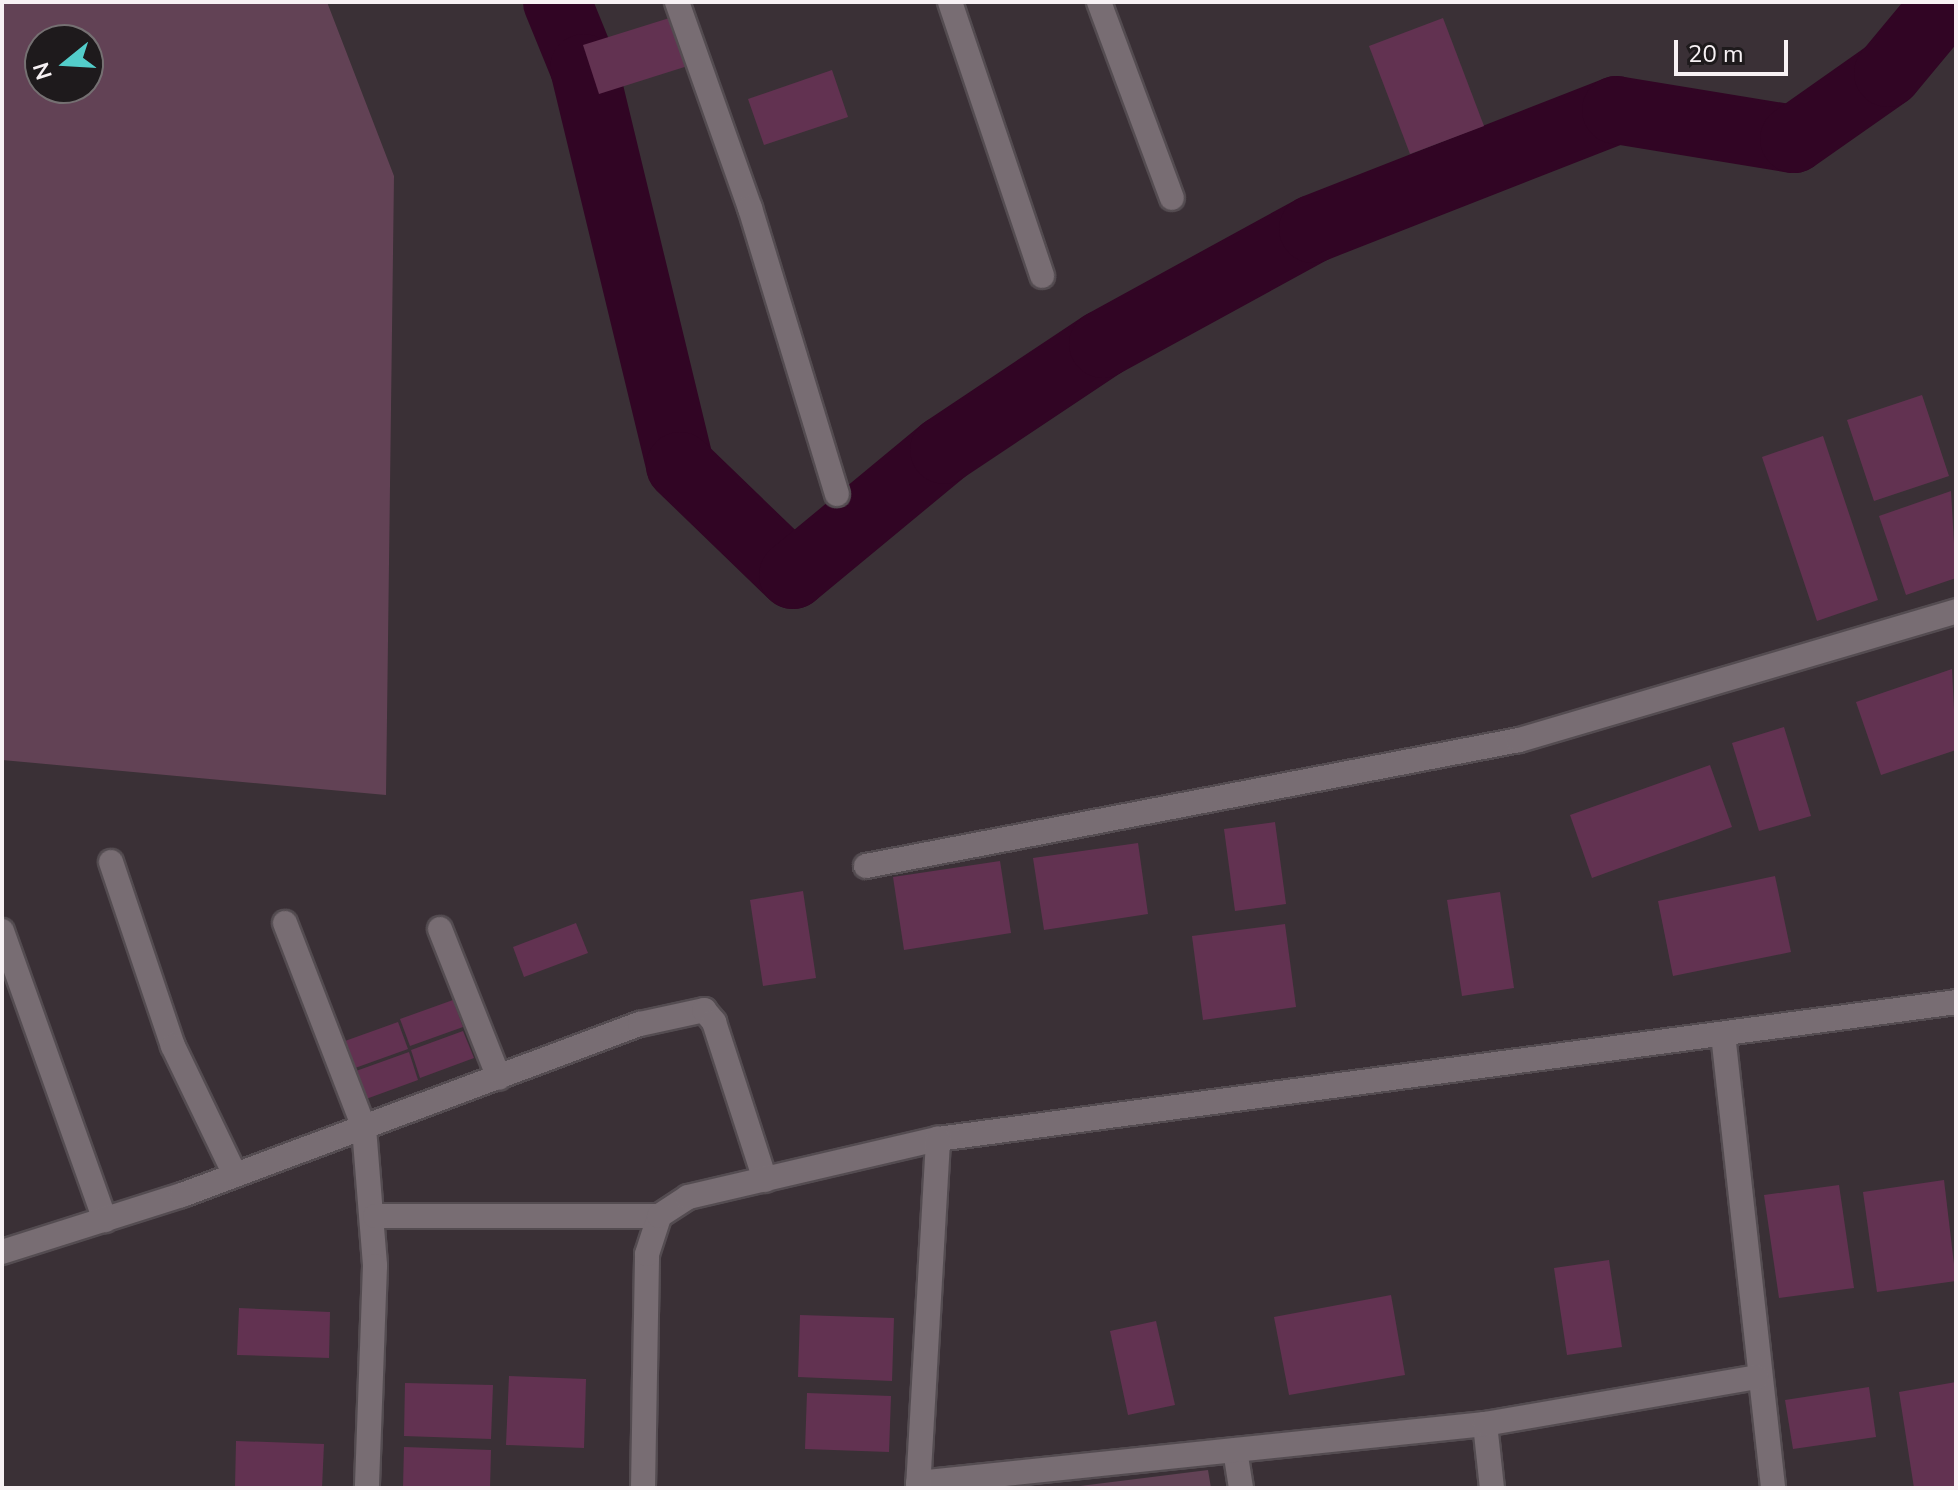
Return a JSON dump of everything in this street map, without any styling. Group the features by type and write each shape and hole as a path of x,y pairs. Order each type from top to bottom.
{"street":[{"path":"677,2 750,208 837,494"},
{"path":"950,2 1042,276"},
{"path":"1099,2 1172,198"},
{"path":"866,866 1519,740 1956,611"},
{"path":"111,862 173,1046 235,1175"},
{"path":"285,923 364,1128 375,1216 367,1488"},
{"path":"440,929 499,1078"},
{"path":"2,931 105,1220"},
{"path":"375,1216 659,1216 688,1197 938,1139 1956,1002"},
{"path":"2,1252 235,1175 640,1024 704,1010 714,1022 765,1180"},
{"path":"1723,1034 1757,1377 1773,1488"},
{"path":"938,1139 918,1486 1485,1424 1757,1377"},
{"path":"643,1488 647,1254 659,1216"},
{"path":"1485,1424 1492,1488"},
{"path":"1235,1450 1241,1488"}],"shaded area":[{"path":"2,2 327,2 394,176 386,795 2,760"},
{"path":"1208,1470 1211,1488 1064,1488"}],"building":[{"path":"679,15 694,64 599,94 583,45"},
{"path":"1443,18 1484,126 1410,154 1369,46"},
{"path":"832,70 848,117 764,145 748,99"},
{"path":"1922,395 1949,476 1874,501 1847,420"},
{"path":"1823,436 1878,600 1817,621 1762,457"},
{"path":"1951,491 1956,578 1906,595 1879,516"},
{"path":"1952,669 1956,750 1881,775 1856,702"},
{"path":"1784,727 1811,816 1759,831 1732,743"},
{"path":"1710,765 1732,827 1592,878 1570,815"},
{"path":"1275,822 1286,904 1235,911 1224,829"},
{"path":"1138,843 1148,914 1044,930 1033,858"},
{"path":"1000,861 1011,933 904,950 893,877"},
{"path":"1775,876 1791,952 1673,976 1658,901"},
{"path":"803,891 816,978 763,986 750,900"},
{"path":"1500,892 1514,988 1462,996 1447,900"},
{"path":"576,923 588,953 524,977 513,947"},
{"path":"1285,924 1296,1007 1203,1020 1192,936"},
{"path":"453,1000 463,1027 410,1046 400,1019"},
{"path":"398,1022 408,1049 355,1068 345,1041"},
{"path":"463,1031 474,1058 420,1078 411,1050"},
{"path":"409,1052 418,1080 366,1099 356,1071"},
{"path":"1944,1180 1956,1281 1877,1292 1863,1192"},
{"path":"1839,1185 1854,1288 1779,1298 1764,1195"},
{"path":"1609,1260 1622,1347 1567,1355 1554,1268"},
{"path":"1391,1295 1405,1375 1289,1395 1274,1317"},
{"path":"239,1308 330,1312 329,1358 237,1355"},
{"path":"800,1315 894,1318 892,1381 798,1377"},
{"path":"1156,1321 1175,1405 1128,1415 1110,1331"},
{"path":"509,1376 586,1379 584,1448 506,1445"},
{"path":"1956,1382 1956,1488 1914,1488 1899,1392"},
{"path":"405,1383 493,1385 491,1439 404,1436"},
{"path":"1869,1387 1876,1437 1793,1449 1785,1400"},
{"path":"807,1393 891,1396 889,1452 805,1449"},
{"path":"236,1441 324,1444 322,1488 235,1488"},
{"path":"404,1447 491,1450 490,1488 403,1488"}],"waterway":[{"path":"557,2 584,68 680,466 793,575 944,450 1103,344 1313,229 1616,110 1794,139 1888,73 1947,2"}]}
